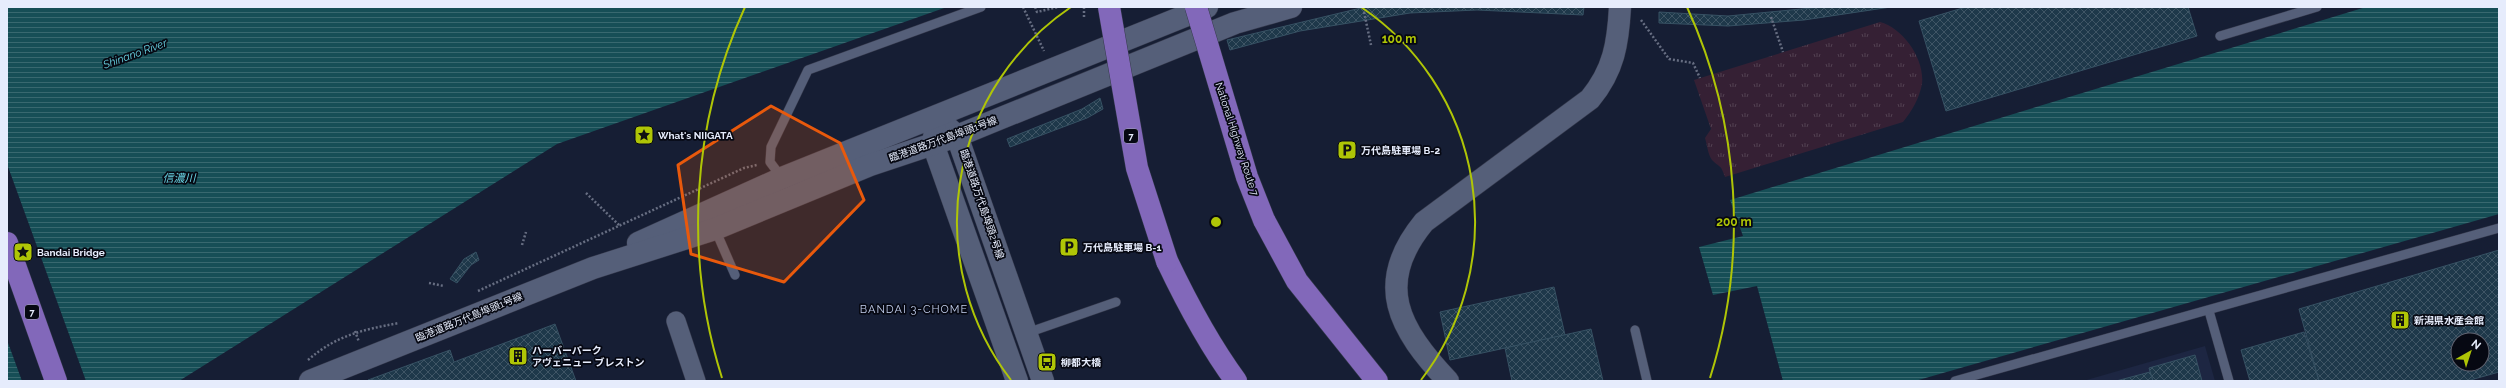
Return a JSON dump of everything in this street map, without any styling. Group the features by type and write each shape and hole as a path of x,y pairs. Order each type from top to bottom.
{"highway":[{"name":"7","path":"1109,7 1137,168 1167,261 1188,306 1216,354 1236,381"},
{"name":"National Highway Route 7","path":"1196,7 1246,177 1264,220 1298,281 1377,381"},
{"name":"7","path":"7,243 56,381"}],"street":[{"name":"臨港道路万代島埠頭1号線","path":"593,268 776,170 937,117 1207,7"},
{"name":"臨港道路万代島埠頭1号線","path":"307,372 348,374 593,268 715,228 870,165 958,136 1235,23 1291,7"},
{"path":"1448,381 1411,337 1400,313 1396,292 1397,276 1404,249 1424,222 1590,99 1609,71 1614,52 1620,7"},
{"name":"臨港道路万代島埠頭2号線","path":"937,117 958,136 1043,381"},
{"path":"937,117 933,144 1017,381"},
{"path":"676,321 696,381"}],"lane":[{"path":"776,170 771,147 808,70 981,7"},
{"path":"2220,36 2316,7"},
{"path":"715,228 735,275"},
{"path":"1955,381 2209,311 2499,228"},
{"path":"1026,333 1116,302"},
{"path":"2209,311 2229,381"},
{"path":"1635,330 1647,381"}],"path":[{"path":"1023,7 1044,51"},
{"path":"1035,7 1037,12 1058,7"},
{"path":"1084,7 1084,17"},
{"path":"1364,12 1371,46"},
{"path":"1771,17 1782,52"},
{"path":"1641,20 1668,59 1693,63 1700,78"},
{"path":"475,292 744,168 776,170"},
{"path":"586,193 619,225"},
{"path":"522,245 526,232"},
{"path":"429,283 444,286"},
{"path":"307,372 325,345 354,331 404,322"},
{"path":"354,331 360,343"}],"highlighted area":[{"path":"771,106 840,143 864,200 784,282 691,254 678,165"}],"shaded area":[{"path":"2205,346 2215,381 2083,381"}],"green space":[{"path":"1880,22 1889,25 1904,38 1911,46 1920,65 1922,74 1921,89 1915,104 1903,122 1725,177 1721,168 1712,160 1709,152 1705,138 1711,129 1694,80"}],"water":[{"name":"信濃川","path":"7,7 947,7 557,144 179,381 7,381"},
{"path":"2366,7 2499,7 2499,214 1915,381 1783,381 1757,286 1713,295 1699,247 1743,236 1730,200"}],"pier":[{"name":"Bandai Bridge","path":"7,164 86,381 22,381 7,340"}],"building":[{"path":"1365,7 1584,7 1583,15 1477,10 1410,13 1300,31 1230,50 1227,40"},
{"path":"1822,7 1891,7 1804,20 1728,26 1659,23 1659,12 1728,16"},
{"path":"1966,7 2188,7 2197,36 1946,111 1919,21"},
{"path":"1100,98 1103,109 1087,118 1010,147 1007,139 1082,109"},
{"name":"新潟県水産会館","path":"2499,250 2499,372 2467,381 2319,381 2299,309"},
{"path":"476,252 479,260 471,265 457,283 450,279 464,259"},
{"path":"1554,287 1565,335 1450,360 1440,312"},
{"name":"ハーバーパーク アヴェニュー ブレストン","path":"555,324 576,381 368,380 450,350 454,362"},
{"path":"1591,329 1603,381 1512,381 1505,348"},
{"path":"2304,332 2319,381 2250,381 2241,350"},
{"path":"2195,355 2202,381 2153,381 2149,368"},
{"path":"2150,372 2153,381 2116,381"}],"place":[{"name":"What's NIIGATA","path":"644,135"},
{"name":"万代島駐車場 B-2","path":"1347,150"},
{"name":"万代島駐車場 B-1","path":"1069,247"},
{"name":"Bandai Bridge","path":"23,252"},
{"name":"新潟県水産会館","path":"2400,320"},
{"name":"ハーバーパーク アヴェニュー ブレストン","path":"518,356"},
{"name":"柳都大橋","path":"1047,362"}],"district":[{"name":"BANDAI 3-CHOME","path":"914,309"}],"water label":[{"name":"Shinano River","path":"135,54"}]}
